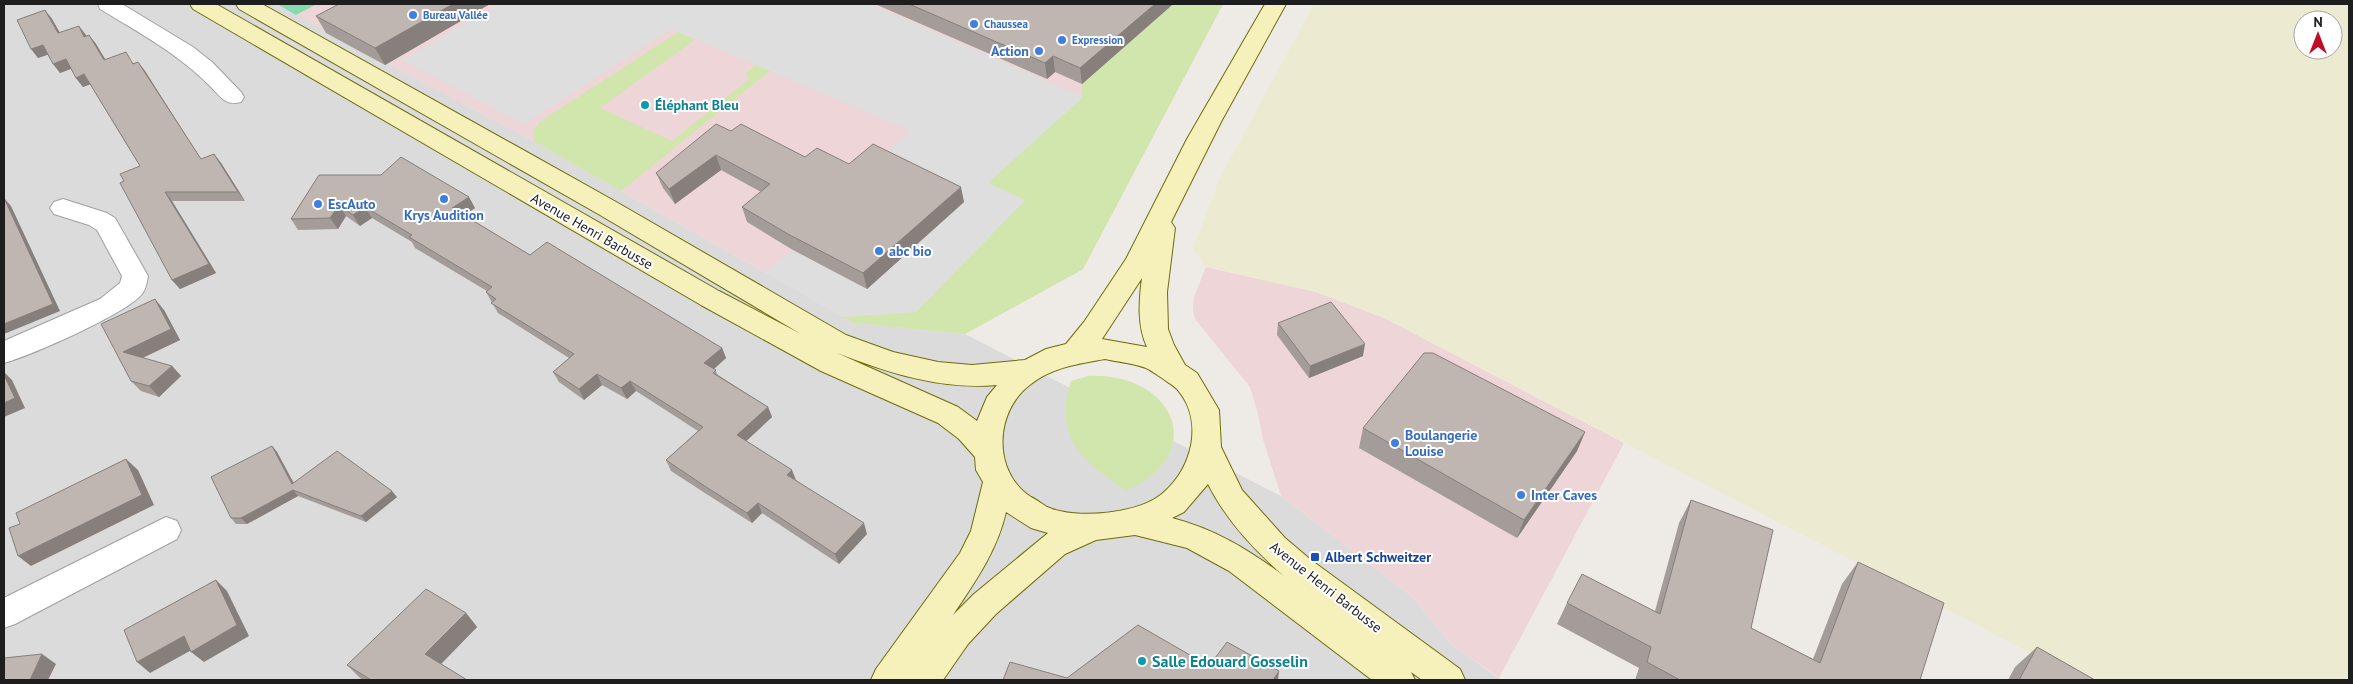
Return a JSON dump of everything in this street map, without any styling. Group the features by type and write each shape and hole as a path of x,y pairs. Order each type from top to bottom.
{"street":[{"path":"108,4 185,52 204,67 233,97"},
{"name":"Avenue Henri Barbusse","path":"201,4 717,302 831,363 948,415 969,431 986,450"},
{"name":"Avenue Henri Barbusse","path":"247,4 609,209 836,342 890,362 938,373 972,376 1027,371"},
{"path":"1076,351 1109,311 1165,210 1200,137 1276,4"},
{"path":"4,354 109,306 132,288 134,276 106,224 98,219 63,208"},
{"path":"1165,210 1154,297 1154,329 1174,371"},
{"path":"1105,349 1151,358 1174,371 1193,389 1205,410 1210,434 1208,450 1198,474 1180,496 1164,509 1135,522 1114,527 1071,527 1050,522 1032,514 1016,503 997,483 989,466 986,450 987,425 993,410 1007,389 1027,371 1042,362 1076,351 1105,349"},
{"name":"Avenue Henri Barbusse","path":"1208,450 1217,473 1231,499 1274,548 1300,570 1448,680"},
{"path":"888,680 971,563 988,523 997,483"},
{"path":"1135,522 1194,537 1240,561 1398,680"},
{"path":"922,680 956,634 999,592 1054,546 1092,528"},
{"path":"4,614 166,530"}],"shaded area":[{"path":"4,4 277,4 533,141 854,323 965,334 1281,496 1411,596 1451,644 1501,680 4,680"},
{"path":"317,4 1223,4 1083,269 965,334 854,323 533,141 296,15"},
{"path":"500,4 870,4 1083,97 988,183 1025,200 916,312 843,317 764,272 793,250 877,160 911,131 671,29 524,124 402,60"},
{"path":"1314,4 2349,4 2349,680 2083,680 1384,318 1316,292 1206,267 1193,249 1220,178"},
{"path":"1206,267 1316,292 1384,318 1624,443 1499,678 1451,644 1411,596 1281,496 1263,439 1250,387 1195,319 1193,310 1194,297"}],"green space":[{"path":"277,4 317,4 296,15"},
{"path":"1170,4 1223,4 1083,269 965,334 854,323 843,317 916,312 1025,200 987,183 1082,97 1082,84"},
{"path":"678,32 696,39 600,108 672,141 749,79 746,76 747,72 756,65 770,71 621,191 533,141 534,130 541,121"},
{"path":"1088,376 1118,378 1142,387 1160,401 1171,418 1174,437 1168,456 1152,475 1126,491 1096,469 1085,458 1075,446 1069,433 1066,418 1066,401 1071,381"}],"building":[{"path":"339,4 453,4 375,48 316,16"},
{"name":"Expression","path":"909,4 1155,4 1080,68 1053,56 1045,63"},
{"path":"45,10 58,33 79,26 84,37 89,35 104,60 126,52 133,64 138,62 201,159 214,154 238,192 165,192 209,264 172,280 120,183 124,181 120,174 140,166 84,74 76,78 66,59 53,64 43,45 31,49 17,20"},
{"path":"716,124 731,131 741,124 805,157 817,148 849,164 873,144 961,187 863,273 788,234 742,207 770,184 716,155 669,189 656,173"},
{"path":"401,157 469,197 452,208 530,255 547,242 722,348 704,363 716,370 713,373 768,407 737,435 792,470 787,475 864,523 835,554 758,503 747,513 666,460 703,427 630,381 621,388 597,374 579,389 553,372 574,354 491,303 496,299 486,292 492,287 409,237 412,235 365,207 353,215 339,205 330,218 291,219 319,175 381,175"},
{"path":"4,198 53,304 4,324"},
{"path":"155,299 171,329 123,352 172,366 149,386 131,381 101,324"},
{"path":"1331,302 1365,344 1310,366 1278,323"},
{"path":"1424,353 1433,353 1585,432 1524,520 1363,428"},
{"path":"4,375 15,398 4,403"},
{"path":"272,446 292,484 337,451 392,491 361,516 293,490 241,518 231,518 211,477"},
{"path":"126,459 142,495 18,556 9,528 20,524 16,513"},
{"path":"1691,500 1773,530 1751,628 1820,663 1858,562 1944,603 1920,680 1680,680 1647,662 1651,647 1567,603 1582,574 1660,614"},
{"path":"216,580 237,625 191,652 184,636 137,662 124,630"},
{"path":"426,589 466,613 425,654 467,680 371,680 347,665"},
{"path":"1138,625 1209,666 1227,642 1279,671 1273,680 1003,680 1010,662 1067,678"},
{"path":"2037,647 2095,680 2019,680"},
{"path":"42,654 30,680 4,680 4,658"}],"place":[{"name":"Bureau Vallée","path":"413,15"},
{"name":"Chaussea","path":"974,24"},
{"name":"Expression","path":"1062,40"},
{"name":"Action","path":"1039,51"},
{"name":"Éléphant Bleu","path":"645,105"},
{"name":"Krys Audition","path":"444,199"},
{"name":"EscAuto","path":"318,204"},
{"name":"abc bio","path":"879,251"},
{"name":"Boulangerie Louise","path":"1395,443"},
{"name":"Inter Caves","path":"1521,495"},
{"name":"Albert Schweitzer","path":"1315,557"},
{"name":"Salle Edouard Gosselin","path":"1142,661"}]}
